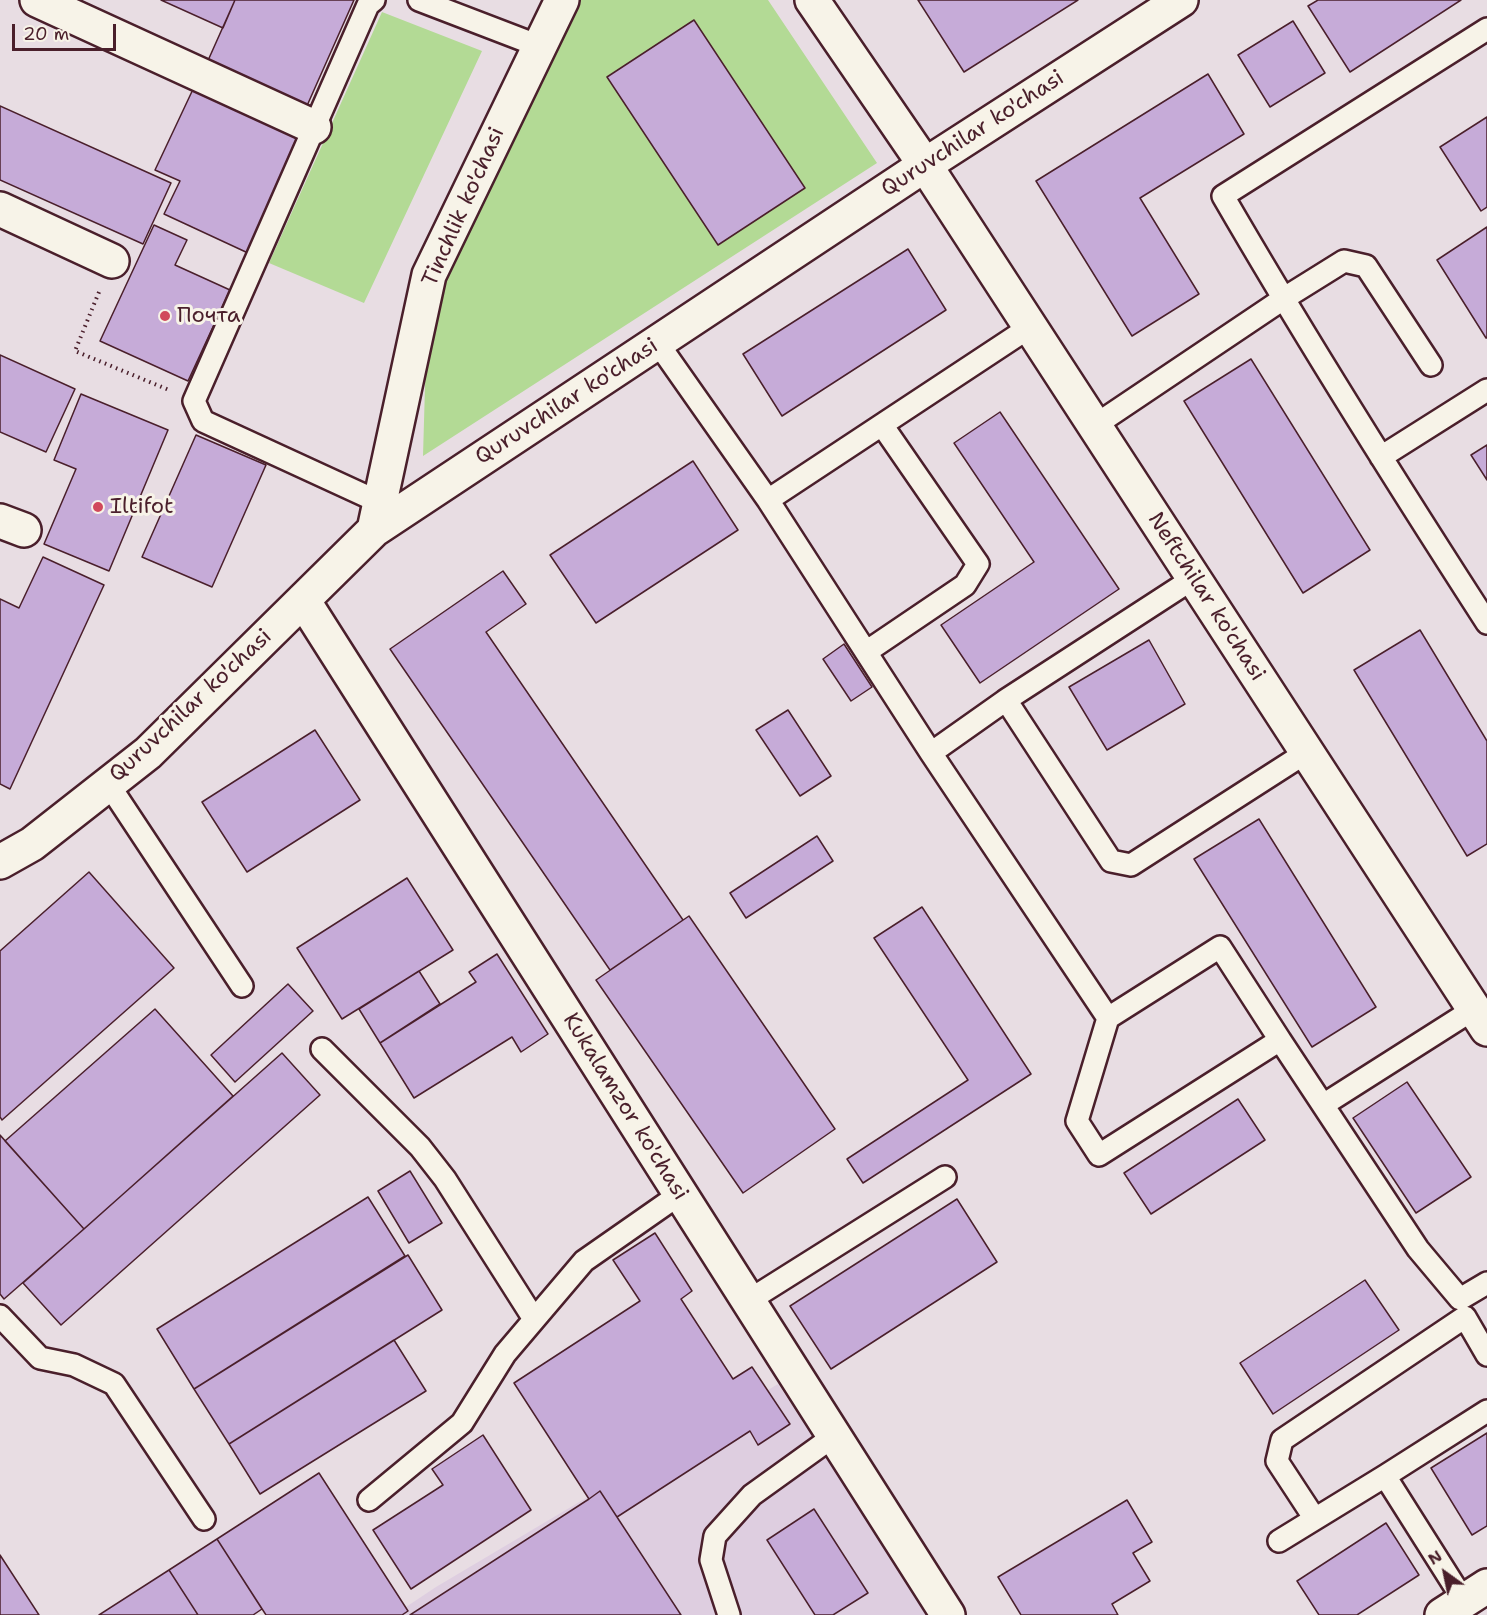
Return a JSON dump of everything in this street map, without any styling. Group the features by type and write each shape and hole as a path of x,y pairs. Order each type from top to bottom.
{"street":[{"path":"37,0 314,127"},
{"name":"Tinchlik ko'chasi","path":"376,516 429,275 561,0"},
{"name":"Quruvchilar ko'chasi","path":"0,862 32,844 148,753 303,600 376,516 657,342 1181,0"},
{"path":"819,3 925,165"},
{"name":"Neftchilar ko'chasi","path":"925,165 1481,1019"},
{"path":"0,209 112,261"},
{"name":"Kukalamzor ko'chasi","path":"303,600 948,1615"}],"lane":[{"path":"374,0 368,5 194,401 203,421 376,516"},
{"path":"419,0 539,46"},
{"path":"1487,28 1223,196 1381,457 1487,622"},
{"path":"1094,426 1283,298 1344,261 1366,266 1431,365"},
{"path":"768,500 1030,327"},
{"path":"657,342 768,500 931,753 1108,1018"},
{"path":"1381,457 1487,390"},
{"path":"866,652 965,585 978,564 882,425"},
{"path":"931,753 1006,700 1194,578"},
{"path":"1006,700 1111,861 1131,865 1307,752"},
{"path":"109,784 242,986"},
{"path":"1280,1040 1099,1155 1077,1121 1108,1018 1220,946 1418,1249 1462,1308 1487,1355"},
{"path":"1323,1105 1481,1019"},
{"path":"322,1050 412,1139 445,1179 534,1319"},
{"path":"748,1301 945,1177"},
{"path":"369,1500 462,1424 505,1354 584,1261 680,1194"},
{"path":"1315,1519 1277,1461 1282,1440 1462,1308 1487,1283"},
{"path":"0,1316 40,1358 74,1365 114,1384 204,1519"},
{"path":"1279,1541 1487,1411"},
{"path":"729,1615 711,1560 715,1536 752,1495 834,1436"},
{"path":"1385,1476 1464,1601"}],"path":[{"path":"112,261 75,351 194,401"}],"shaded area":[{"path":"778,1384 929,1615 394,1615 436,1587"}],"green space":[{"path":"562,0 768,0 877,163 423,456 428,282"},
{"path":"382,12 482,51 364,303 269,263"}],"building":[{"path":"161,0 235,0 223,28"},
{"path":"235,0 354,0 306,108 206,65"},
{"path":"918,0 1078,0 964,72"},
{"path":"1318,0 1461,0 1350,72 1308,6"},
{"path":"694,20 805,188 718,245 607,77"},
{"path":"1293,21 1325,73 1270,107 1238,55"},
{"path":"1208,74 1244,134 1140,198 1199,294 1132,336 1036,181"},
{"path":"195,85 303,136 248,253 164,214 180,181 155,170"},
{"path":"0,106 171,183 143,244 0,180"},
{"path":"1487,117 1487,207 1481,211 1440,147"},
{"name":"Почта","path":"154,225 187,240 175,265 230,290 188,381 100,341"},
{"path":"1487,227 1487,338 1486,338 1437,260"},
{"path":"908,249 946,310 782,416 743,354"},
{"path":"0,355 75,389 46,452 0,432"},
{"path":"1251,359 1370,550 1303,593 1184,401"},
{"name":"Iltifot","path":"81,394 168,430 109,571 44,544 76,469 54,460"},
{"path":"1000,412 1119,589 980,683 941,625 1034,562 954,443"},
{"path":"196,435 266,465 212,587 142,557"},
{"path":"1487,445 1487,480 1471,455"},
{"path":"693,461 738,530 596,623 550,555"},
{"path":"43,557 104,585 10,789 0,784 0,599 19,608"},
{"path":"503,571 526,604 486,632 683,920 610,970 390,649"},
{"path":"1420,630 1487,741 1487,844 1467,856 1354,670"},
{"path":"1149,640 1185,704 1107,750 1069,687"},
{"path":"844,644 872,687 851,701 823,659"},
{"path":"788,710 831,776 800,796 756,730"},
{"path":"315,730 360,800 247,872 202,802"},
{"path":"1259,819 1376,1007 1312,1047 1194,859"},
{"path":"817,836 833,861 746,918 730,893"},
{"path":"89,872 174,968 2,1120 0,1117 0,951"},
{"path":"407,878 453,950 342,1019 297,948"},
{"path":"922,907 1031,1074 863,1183 847,1159 968,1080 874,938"},
{"path":"689,916 835,1129 743,1193 596,980"},
{"path":"497,954 548,1034 521,1052 512,1037 414,1098 380,1043 476,982 469,972"},
{"path":"419,971 440,1004 380,1043 359,1009"},
{"path":"288,984 313,1011 235,1082 211,1055"},
{"path":"155,1009 233,1096 84,1229 5,1141"},
{"path":"282,1053 320,1095 61,1325 23,1283"},
{"path":"1407,1082 1471,1177 1416,1213 1353,1118"},
{"path":"1238,1099 1265,1140 1151,1214 1124,1173"},
{"path":"0,1135 84,1229 4,1299 0,1294"},
{"path":"410,1171 442,1223 409,1243 378,1191"},
{"path":"368,1197 405,1256 194,1389 157,1329"},
{"path":"957,1199 997,1262 831,1369 790,1306"},
{"path":"655,1233 692,1291 681,1299 733,1379 752,1367 790,1424 758,1445 750,1431 617,1517 600,1491 589,1499 514,1383 640,1301 613,1260"},
{"path":"408,1255 442,1310 229,1444 194,1389"},
{"path":"1365,1280 1399,1330 1273,1414 1240,1363"},
{"path":"394,1340 426,1391 260,1494 229,1444"},
{"path":"1487,1433 1487,1526 1472,1535 1431,1468"},
{"path":"483,1435 531,1510 411,1589 373,1530 443,1485 432,1469"},
{"path":"319,1473 408,1611 402,1615 266,1615 217,1539"},
{"path":"600,1491 681,1615 410,1615 589,1499"},
{"path":"1127,1500 1152,1542 1133,1553 1150,1581 1112,1604 1118,1615 1021,1615 998,1577"},
{"path":"814,1509 868,1593 833,1615 815,1615 767,1540"},
{"path":"1386,1523 1419,1575 1357,1615 1319,1615 1297,1581"},
{"path":"217,1539 262,1609 253,1615 198,1615 169,1570"},
{"path":"0,1555 39,1615 0,1615"},
{"path":"169,1570 198,1615 99,1615"}],"place":[{"name":"Почта","path":"165,316"},
{"name":"Iltifot","path":"98,507"}]}
